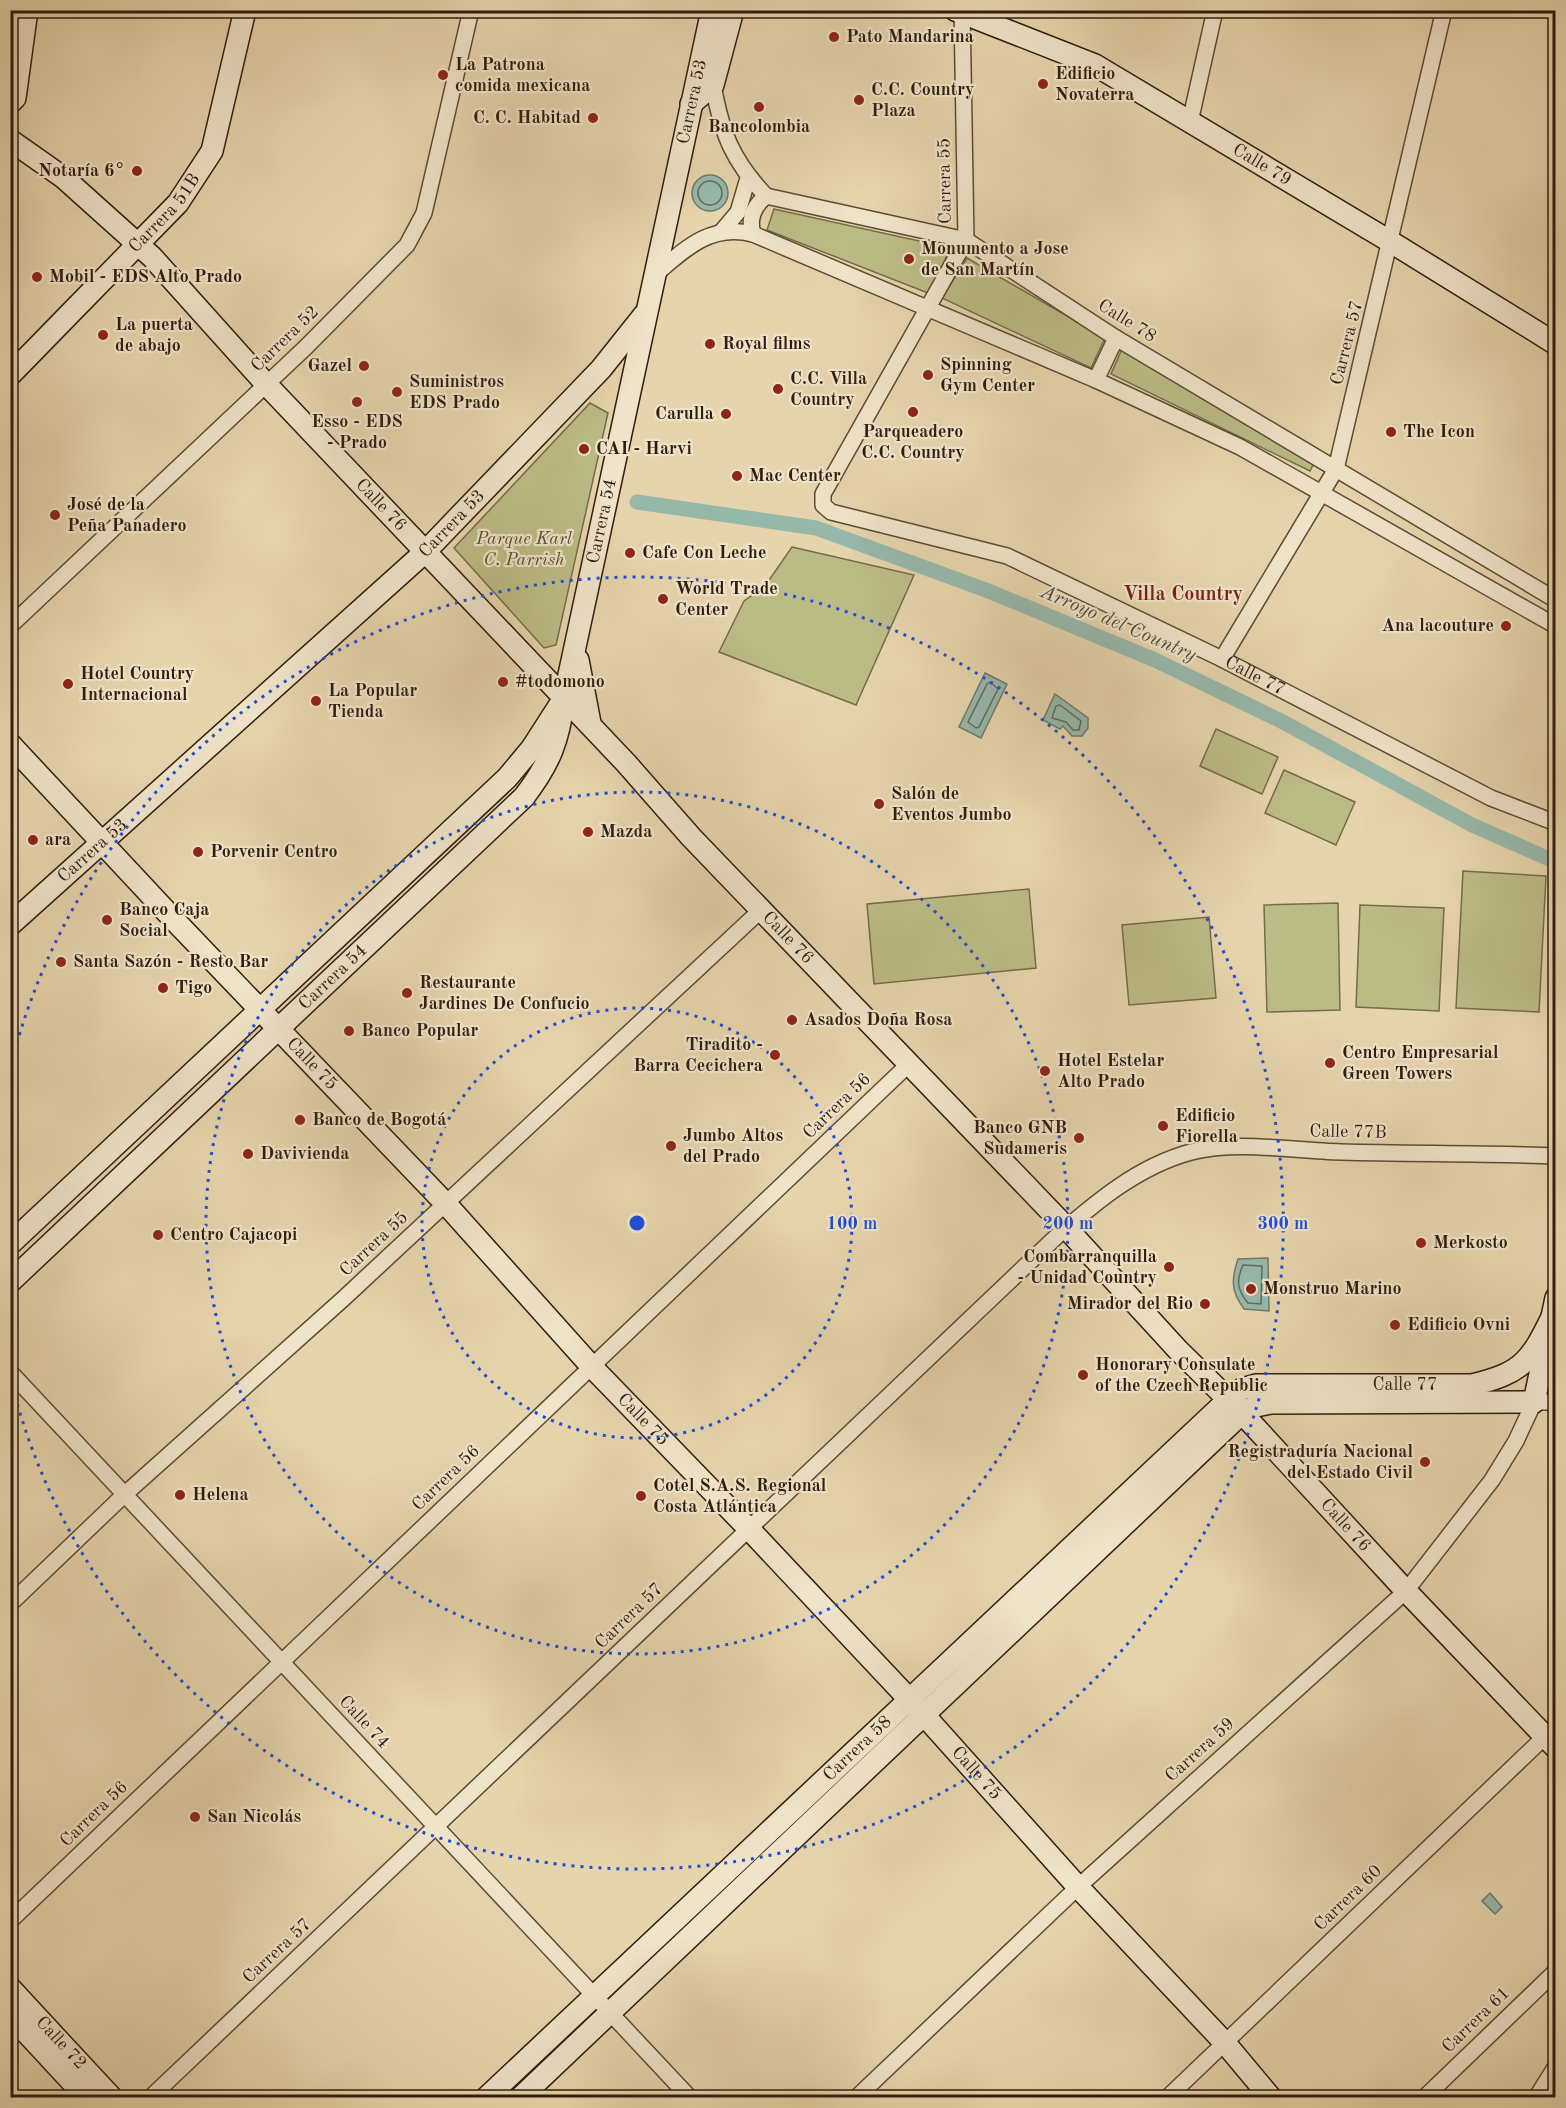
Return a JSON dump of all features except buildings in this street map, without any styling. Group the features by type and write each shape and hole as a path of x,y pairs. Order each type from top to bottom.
{"street":[{"path":"10,103 15,98 27,10"},
{"name":"Carrera 51B","path":"10,375 178,203 212,151 245,10"},
{"name":"Carrera 52","path":"10,626 266,384 407,245 424,213 471,10"},
{"name":"Carrera 53","path":"10,925 425,552 601,369 648,310 712,10"},
{"path":"691,104 713,85 733,10"},
{"path":"1190,122 1215,10"},
{"name":"Carrera 57","path":"1222,659 1336,469 1444,10"},
{"name":"Calle 79","path":"960,11 1095,65 1391,242 1556,344"},
{"name":"Carrera 55","path":"823,494 966,240 960,11"},
{"path":"703,52 725,137 748,178 766,196 753,210 751,219 753,234"},
{"name":"Calle 76","path":"10,140 64,178 139,244 266,384 564,698 761,910 1066,1228 1178,1350 1236,1406 1406,1591 1552,1737"},
{"path":"722,231 738,212 748,178"},
{"name":"Calle 78","path":"766,196 966,240 1116,338 1556,600"},
{"path":"657,273 687,247 722,231 753,234 1096,380 1240,447 1556,626"},
{"name":"Carrera 54","path":"10,1282 423,894 524,797 543,772 555,745 648,310"},
{"path":"1096,380 1116,338"},
{"name":"Calle 77","path":"823,494 823,505 831,512 1007,556 1222,659 1491,798 1556,823"},
{"path":"576,640 581,684 591,727"},
{"name":"Carrera 54","path":"10,1244 507,778 532,748 564,698"},
{"name":"Calle 75","path":"10,744 446,1204 592,1366 924,1715 1078,1887 1225,2043 1271,2097"},
{"path":"404,875 423,894"},
{"name":"Carrera 55","path":"10,1604 125,1494 446,1204 761,910"},
{"name":"Carrera 56","path":"10,1921 909,1064"},
{"name":"Calle 77B","path":"1143,1172 1193,1152 1249,1147 1342,1152 1556,1156"},
{"path":"91,1167 111,1188"},
{"name":"Carrera 57","path":"150,2097 1066,1228 1112,1191 1143,1172"},
{"path":"1534,1402 1554,1308"},
{"name":"Calle 77","path":"1554,1308 1537,1348 1520,1367 1501,1378 1472,1385 1256,1385 1242,1389 1236,1406 1270,1403 1556,1402"},
{"path":"1534,1402 1556,1363"},
{"name":"Calle 74","path":"10,1372 690,2097"},
{"name":"Carrera 59","path":"856,2097 1078,1887 1406,1591 1492,1480 1516,1441 1534,1402"},
{"name":"Carrera 58","path":"486,2097 908,1698 1094,1539 1236,1406"},
{"name":"Carrera 58","path":"520,2097 924,1715 1094,1539"},
{"name":"Carrera 60","path":"1167,2097 1552,1737"},
{"name":"Carrera 61","path":"1424,2097 1556,1971"},
{"name":"Calle 72","path":"10,1988 112,2097"},
{"name":"Calle 72","path":"10,2016 87,2097"},
{"path":"1536,2097 1556,2066"}],"green space":[{"path":"774,209 951,248 928,293 767,230"},
{"path":"967,258 1105,338 1091,368 942,298"},
{"path":"1122,349 1315,461 1310,471 1111,374"},
{"name":"Parque Karl C. Parrish","path":"590,403 608,413 556,645 544,648 454,548"},
{"path":"792,547 914,575 856,705 719,652 744,601 765,586"},
{"path":"1216,729 1278,757 1262,794 1200,766"},
{"path":"1284,770 1355,802 1336,845 1265,813"},
{"path":"1463,871 1546,876 1539,1012 1456,1008"},
{"path":"1029,889 1036,968 874,984 867,904"},
{"path":"1338,903 1340,1010 1267,1012 1264,905"},
{"path":"1360,905 1444,908 1439,1011 1356,1007"},
{"path":"1209,917 1216,998 1129,1005 1122,925"}],"water":[{"path":"710,175 723,180 728,193 723,206 710,211 697,206 692,193 697,180"},
{"path":"985,673 1007,684 981,738 959,727"},
{"path":"1055,694 1088,718 1088,728 1082,736 1072,736 1063,726 1060,729 1043,720"},
{"name":"Monstruo Marino","path":"1268,1258 1269,1311 1244,1309 1237,1297 1234,1285 1234,1273 1238,1259"},
{"path":"1490,1893 1502,1907 1495,1914 1482,1901"}],"waterway":[{"name":"Arroyo del Country","path":"637,502 816,528 986,590 1155,660 1283,722 1472,825 1556,862"}],"place":[{"name":"Pato Mandarina","path":"834,37"},
{"name":"La Patrona comida mexicana","path":"443,75"},
{"name":"Edificio Novaterra","path":"1043,84"},
{"name":"C.C. Country Plaza","path":"859,100"},
{"name":"Bancolombia","path":"759,107"},
{"name":"C. C. Habitad","path":"593,118"},
{"name":"Notaría 6°","path":"137,171"},
{"name":"Monumento a Jose de San Martín","path":"909,259"},
{"name":"Mobil - EDS Alto Prado","path":"37,277"},
{"name":"La puerta de abajo","path":"103,335"},
{"name":"Royal films","path":"710,344"},
{"name":"Gazel","path":"364,366"},
{"name":"Spinning Gym Center","path":"928,375"},
{"name":"C.C. Villa Country","path":"778,389"},
{"name":"Suministros EDS Prado","path":"397,392"},
{"name":"Esso - EDS - Prado","path":"357,402"},
{"name":"Parqueadero C.C. Country","path":"913,412"},
{"name":"Carulla","path":"726,414"},
{"name":"The Icon","path":"1391,432"},
{"name":"CAI - Harvi","path":"584,449"},
{"name":"Mac Center","path":"737,476"},
{"name":"José de la Peña Panadero","path":"55,515"},
{"name":"Cafe Con Leche","path":"630,553"},
{"name":"World Trade Center","path":"663,599"},
{"name":"Ana lacouture","path":"1506,626"},
{"name":"#todomono","path":"503,682"},
{"name":"Hotel Country Internacional","path":"68,684"},
{"name":"La Popular Tienda","path":"316,701"},
{"name":"Salón de Eventos Jumbo","path":"879,804"},
{"name":"Mazda","path":"588,832"},
{"name":"ara","path":"33,840"},
{"name":"Porvenir Centro","path":"198,852"},
{"name":"Banco Caja Social","path":"107,920"},
{"name":"Santa Sazón - Resto Bar","path":"61,962"},
{"name":"Tigo","path":"163,988"},
{"name":"Restaurante Jardines De Confucio","path":"407,993"},
{"name":"Asados Doña Rosa","path":"792,1020"},
{"name":"Banco Popular","path":"349,1031"},
{"name":"Tiradito - Barra Cecichera","path":"775,1055"},
{"name":"Centro Empresarial Green Towers","path":"1330,1063"},
{"name":"Hotel Estelar Alto Prado","path":"1045,1071"},
{"name":"Banco de Bogotá","path":"300,1120"},
{"name":"Edificio Fiorella","path":"1163,1126"},
{"name":"Banco GNB Sudameris","path":"1079,1138"},
{"name":"Jumbo Altos del Prado","path":"671,1146"},
{"name":"Davivienda","path":"248,1154"},
{"name":"Centro Cajacopi","path":"158,1235"},
{"name":"Merkosto","path":"1421,1243"},
{"name":"Combarranquilla - Unidad Country","path":"1169,1267"},
{"name":"Monstruo Marino","path":"1251,1289"},
{"name":"Mirador del Rio","path":"1205,1304"},
{"name":"Edificio Ovni","path":"1395,1325"},
{"name":"Honorary Consulate of the Czech Republic","path":"1083,1375"},
{"name":"Registraduría Nacional del Estado Civil","path":"1425,1462"},
{"name":"Helena","path":"180,1495"},
{"name":"Cotel S.A.S. Regional Costa Atlántica","path":"641,1496"},
{"name":"San Nicolás","path":"195,1817"}],"district":[{"name":"Villa Country","path":"1183,595"}]}
